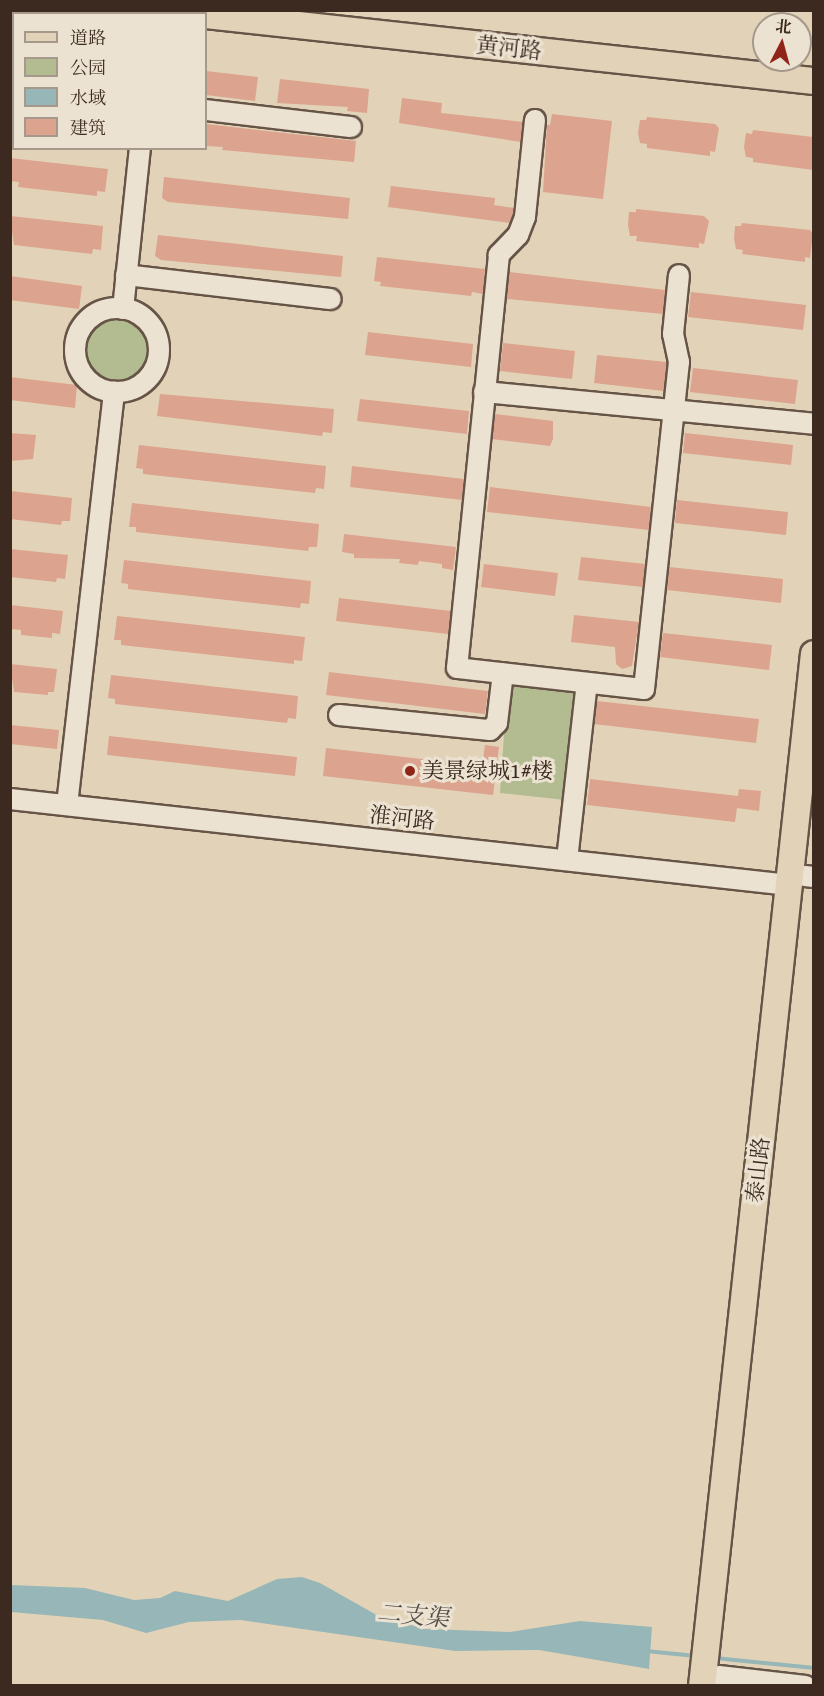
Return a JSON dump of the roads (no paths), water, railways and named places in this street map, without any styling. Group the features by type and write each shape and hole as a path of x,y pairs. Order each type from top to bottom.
{"main road":[{"name":"黄河路","path":"303,10 813,66"},
{"name":"黄河路","path":"207,15 813,81"},
{"name":"泰山路","path":"802,879 813,654"},
{"name":"泰山路","path":"713,1682 719,1608 802,879 813,802"}],"street":[{"path":"207,110 351,127"},
{"path":"535,120 525,217 518,235 499,255 455,661 457,668 644,689 679,362 673,334 679,275"},
{"path":"123,309 140,150"},
{"path":"126,275 331,299"},
{"path":"123,309 139,315 152,328 158,354 147,379 130,390 114,392 101,389 85,377 75,350 79,331 90,318 106,310 123,309"},
{"path":"67,806 114,392"},
{"path":"484,392 673,413 699,411 813,424"},
{"path":"339,715 474,731 490,730 497,723 503,673"},
{"path":"567,860 586,683"},
{"name":"淮河路","path":"10,799 567,860 802,879"},
{"path":"713,1682 805,1686"}],"water":[{"path":"302,1577 320,1583 382,1618 427,1629 510,1632 580,1621 652,1627 649,1669 539,1650 455,1651 240,1620 189,1622 146,1633 103,1620 11,1612 11,1585 85,1588 134,1600 160,1598 175,1591 228,1601 277,1579"}],"waterway":[{"name":"二支渠","path":"646,1651 696,1656"},
{"name":"二支渠","path":"715,1658 814,1668"}],"place":[{"name":"美景绿城1#楼","path":"410,771"}]}
